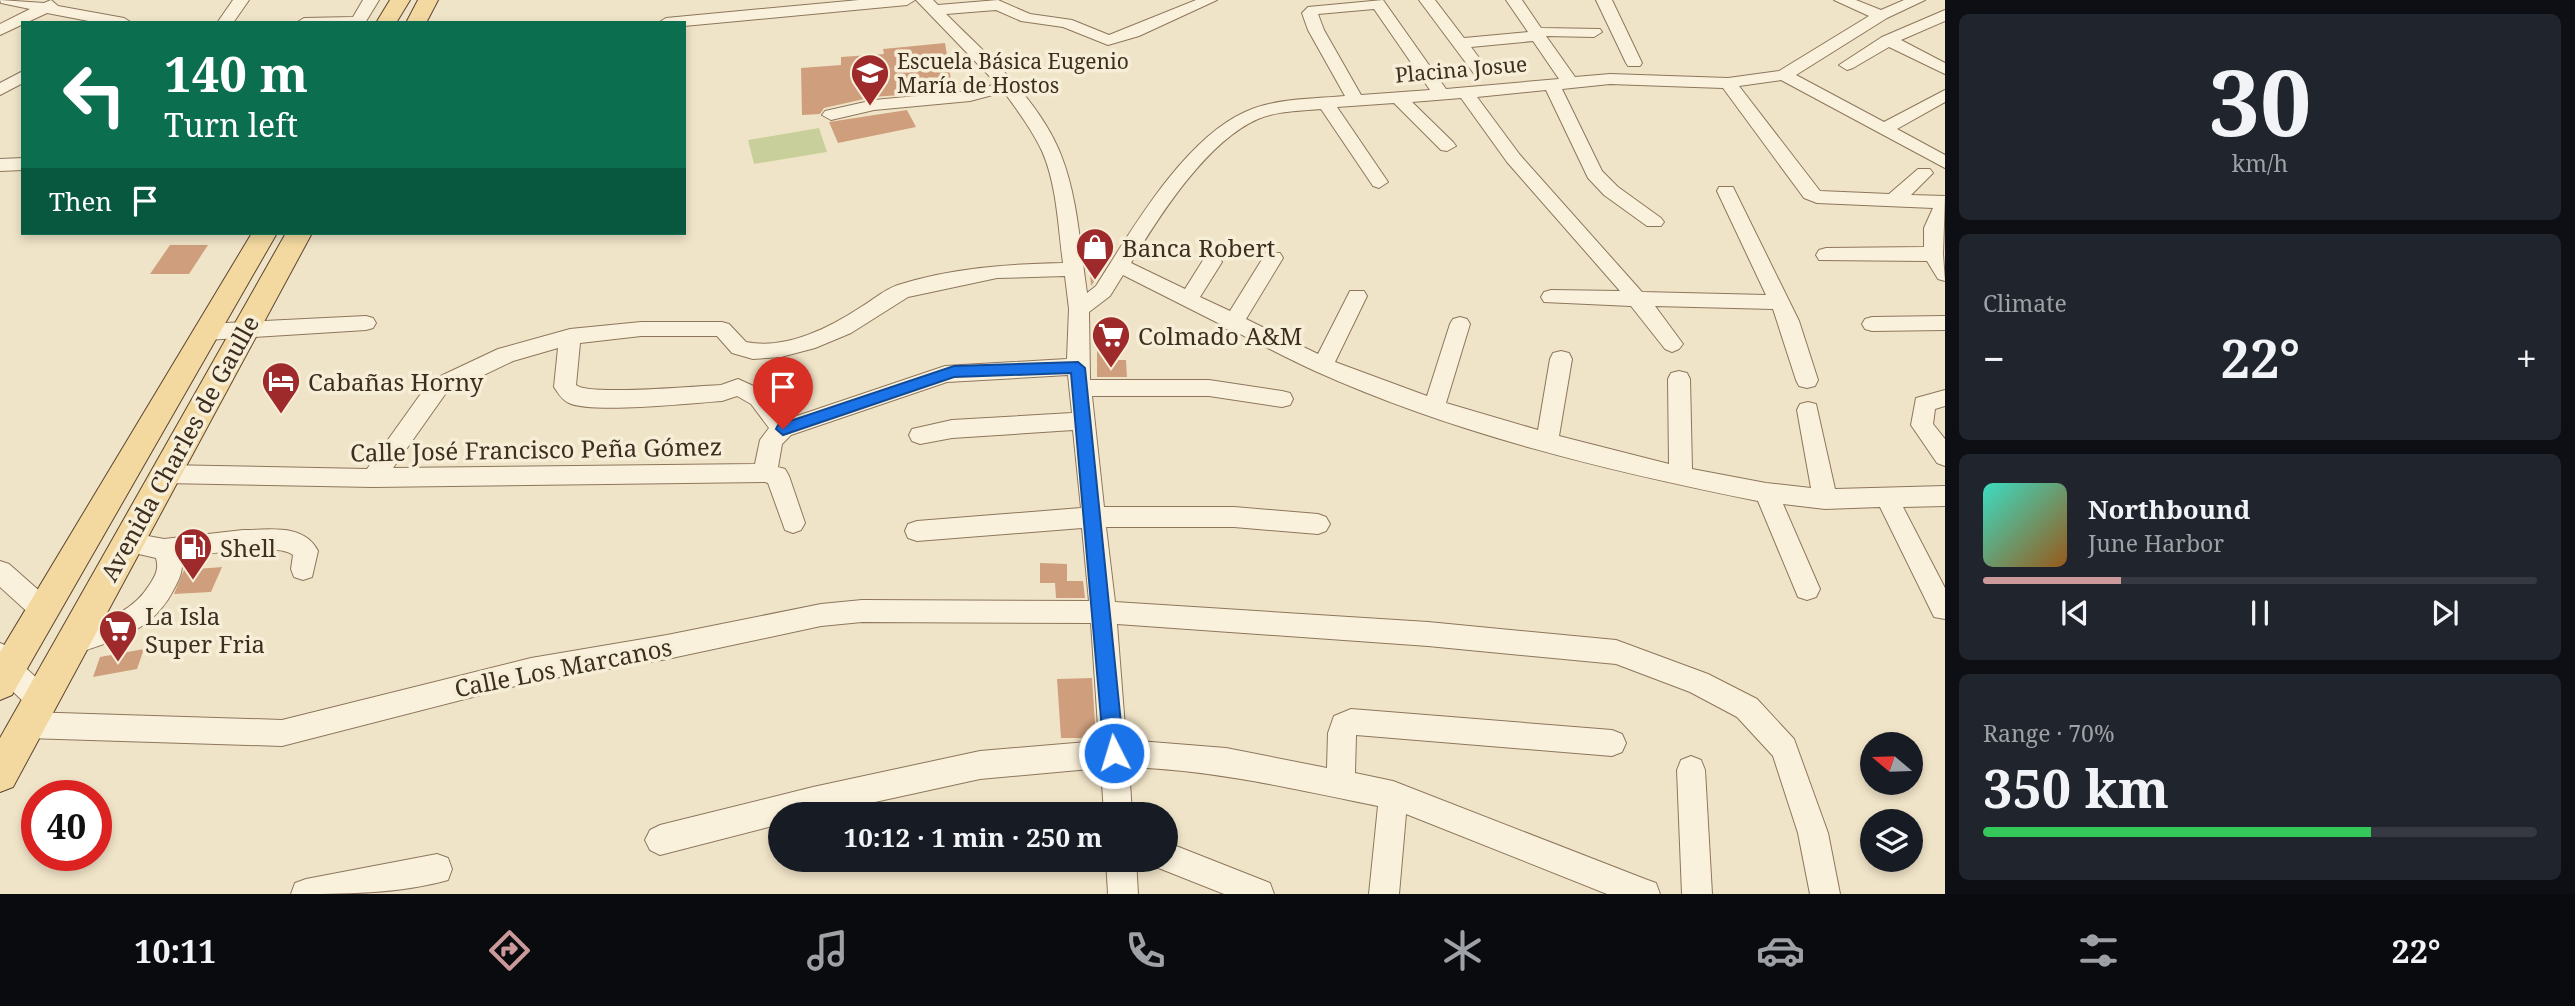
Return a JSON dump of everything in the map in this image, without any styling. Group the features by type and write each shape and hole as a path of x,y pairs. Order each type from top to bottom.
{"main road":[{"path":"387,21 400,0"},
{"path":"417,21 428,0"},
{"name":"Avenida Charles de Gaulle","path":"3,670 43,610 263,235"},
{"name":"Avenida Charles de Gaulle","path":"0,774 163,474 298,235"}],"street":[{"path":"6,0 53,3 117,21"},
{"path":"226,21 241,0"},
{"path":"359,21 371,0"},
{"path":"686,21 907,0"},
{"path":"929,5 998,5 1027,18 1066,23 1108,40 1133,33 1209,0"},
{"path":"1426,0 1481,71"},
{"path":"1514,0 1570,83"},
{"path":"1604,0 1634,63"},
{"path":"1842,0 1881,15"},
{"name":"Placina Josue","path":"1079,309 1103,291 1149,217 1195,160 1229,130 1250,116 1270,109 1326,103 1610,79 1728,83 1784,75 1881,15 1917,0"},
{"path":"1356,100 1309,17 1314,10 1376,2 1441,94"},
{"path":"0,30 53,3"},
{"path":"929,5 1008,86 1037,125 1052,154 1063,191 1079,309 1079,378 1117,802"},
{"path":"1847,65 1888,40 1945,15"},
{"path":"1459,43 1526,38 1546,31 1594,32"},
{"path":"1888,40 1945,69"},
{"path":"1784,75 1945,162"},
{"path":"0,90 21,77"},
{"path":"1728,83 1811,194 1824,199 1945,202 1934,228 1933,254 1945,274"},
{"path":"1550,84 1594,174 1611,191 1654,222"},
{"path":"831,115 874,105 977,95 1008,86"},
{"path":"1466,93 1492,134 1516,164 1639,298 1672,344"},
{"path":"1885,128 1945,95"},
{"path":"1398,97 1447,146"},
{"path":"1326,103 1379,182"},
{"path":"1892,201 1924,173"},
{"path":"1727,191 1780,302 1807,380"},
{"path":"1826,255 1933,254"},
{"path":"1233,324 1273,258"},
{"path":"1188,300 1212,262"},
{"path":"1119,265 1233,324 1324,366 1434,408 1547,442 1681,476 1766,493 1825,499 1945,496"},
{"path":"373,478 438,387 506,355 570,337 641,329 722,329 739,348 753,351 781,349 808,343 844,328 902,290 997,271 1074,269"},
{"path":"1324,366 1357,296"},
{"path":"1551,297 1780,302"},
{"path":"206,332 366,323"},
{"path":"1872,324 1945,323"},
{"path":"1434,408 1460,324"},
{"path":"570,337 565,387 574,396 600,399 722,393 738,387 759,398 783,429"},
{"path":"1547,442 1562,359"},
{"path":"793,523 777,476 765,473 771,440 783,429 954,372 1209,388 1282,399"},
{"path":"1679,379 1681,476"},
{"path":"1945,398 1924,404 1922,425 1945,457"},
{"path":"1808,410 1825,499"},
{"path":"920,435 953,429 1083,421"},
{"name":"Calle José Francisco Peña Gómez","path":"163,474 373,478 765,473"},
{"path":"1766,493 1807,589"},
{"path":"1887,498 1943,609"},
{"path":"917,531 1093,517 1234,517 1318,524"},
{"path":"126,542 164,549 243,540 292,540 306,551 303,569"},
{"path":"71,643 128,624 144,613 157,597 171,570 170,558 164,549"},
{"path":"0,572 43,610"},
{"name":"Calle Los Marcanos","path":"33,712 282,733 531,670 667,647 821,615 862,611 1102,612 1428,634 1616,652 1699,683 1747,708 1784,748 1812,834 1825,894"},
{"path":"3,670 33,712"},
{"path":"1340,785 1342,733 1344,725 1350,722 1612,743"},
{"path":"660,840 813,801 980,765 1114,753 1167,755 1226,762 1393,795 1645,894"},
{"path":"1691,770 1697,894"},
{"path":"1384,894 1393,795"},
{"path":"1178,861 1259,894"},
{"path":"306,894 437,869"},
{"path":"1122,872 1123,894"}],"green space":[{"path":"819,128 827,152 754,164 748,140"}],"building":[{"path":"945,43 952,86 910,89 899,92 900,95 873,97 824,108 820,114 802,115 801,68 841,65 841,57 884,54 883,49"},
{"path":"907,110 916,127 838,143 829,122"},
{"path":"170,245 208,245 189,274 150,274"},
{"path":"1088,250 1113,254 1091,286"},
{"name":"Colmado A&M","path":"1097,351 1114,352 1114,360 1126,360 1127,377 1097,377"},
{"path":"1040,563 1067,564 1067,581 1083,581 1085,598 1056,598 1055,583 1040,583"},
{"name":"Shell","path":"222,567 211,592 174,594 184,570"},
{"name":"La Isla Super Fria","path":"144,649 137,669 93,677 100,657"},
{"path":"1092,678 1096,738 1061,738 1057,679"}],"place":[{"name":"Escuela Básica Eugenio María de Hostos","path":"870,107"},
{"name":"Banca Robert","path":"1095,281"},
{"name":"Colmado A&M","path":"1111,369"},
{"name":"Cabañas Horny","path":"281,415"},
{"name":"Shell","path":"193,581"},
{"name":"La Isla Super Fria","path":"118,663"}],"route":[{"path":"783,429 954,372 1078,368 1114,753"}]}
